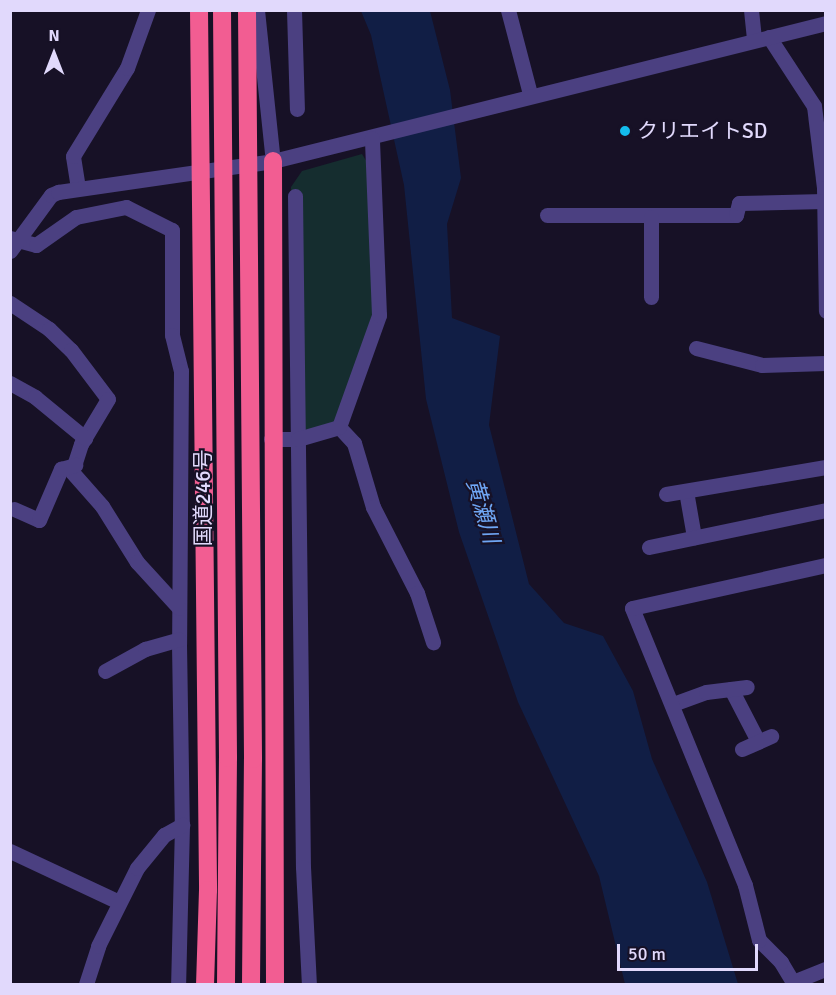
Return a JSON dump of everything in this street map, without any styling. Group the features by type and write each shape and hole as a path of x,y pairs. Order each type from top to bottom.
{"highway":[{"path":"199,10 208,878 205,984"},
{"name":"国道246号","path":"222,10 228,758 226,984"},
{"path":"248,10 253,759 251,984"},
{"path":"273,161 275,984"}],"street":[{"path":"78,188 73,156 127,68 148,10"},
{"path":"257,10 273,161"},
{"path":"294,10 297,110"},
{"path":"508,10 526,96"},
{"path":"751,10 761,38 814,106 824,201 825,311"},
{"path":"13,244 51,195 78,188 200,174 273,161 761,38 824,19"},
{"path":"339,427 379,315 376,135"},
{"path":"294,196 303,867 309,984"},
{"path":"547,215 651,217 736,215 738,203 824,201"},
{"path":"13,244 36,245 76,218 126,207 172,230 172,336 181,371 179,639 182,825 178,984"},
{"path":"651,217 651,297"},
{"path":"10,303 49,329 71,350 108,399 85,438 72,472 102,506 137,562 179,608"},
{"path":"696,348 762,365 825,363"},
{"path":"10,383 35,397 85,438"},
{"path":"272,440 298,439 339,427"},
{"path":"339,427 354,443 373,507 417,593 434,642"},
{"path":"14,509 39,520 61,469 75,465"},
{"path":"666,494 825,467"},
{"path":"686,491 694,537"},
{"path":"649,546 825,510"},
{"path":"825,565 632,608 746,885 759,940 793,983 825,969"},
{"path":"105,671 145,649 179,639"},
{"path":"673,705 706,692 739,688 764,739 742,749"},
{"path":"86,984 98,946 137,868 157,843 182,825"},
{"path":"10,851 119,902"}],"green space":[{"path":"362,154 370,167 376,301 340,424 292,432 291,187 302,171"}],"water":[{"name":"黄瀬川","path":"361,11 430,11 450,90 461,178 447,224 452,318 500,336 489,425 529,584 564,623 603,636 633,691 652,759 707,882 738,984 625,984 599,876 518,702 459,532 426,399 404,185 371,35"}],"place":[{"name":"クリエイトSD","path":"625,131"}]}
